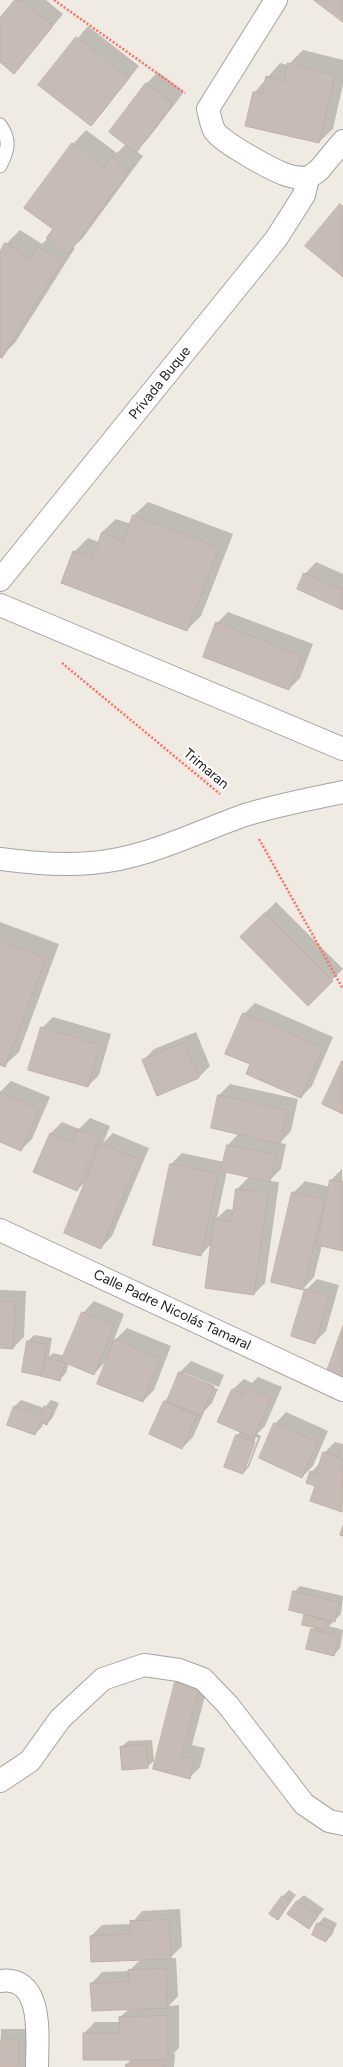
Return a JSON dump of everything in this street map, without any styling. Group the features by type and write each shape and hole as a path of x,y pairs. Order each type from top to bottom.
{"street":[{"path":"276,0 208,109 214,131 231,145 285,175 308,178 328,160 343,141"},
{"name":"Privada Buque","path":"0,580 272,244 304,195 308,178"},
{"path":"0,605 343,749"},
{"path":"0,859 40,864 92,863 143,854 246,815 343,792"},
{"name":"Calle Padre Nicolás Tamaral","path":"0,1230 343,1390"},
{"path":"0,1781 30,1761 60,1718 103,1679 144,1665 179,1670 203,1679 228,1705 304,1804 329,1821 343,1824"},
{"path":"0,1981 5,1980 20,1984 30,1993 36,2014 37,2067"}],"lane":[{"path":"0,125 8,139 7,151 0,166"}],"path":[{"path":"54,0 208,109"},
{"name":"Trimaran","path":"62,662 246,815 343,989"}],"building":[{"path":"15,0 21,0 53,26 14,74 0,62 0,18"},
{"path":"314,0 343,0 343,22"},
{"path":"76,37 129,78 91,126 38,85"},
{"path":"288,63 335,75 319,143 245,126 253,92 262,94 266,76 284,81"},
{"path":"146,83 173,103 136,153 109,132"},
{"path":"72,143 104,167 112,157 129,171 68,254 46,238 53,229 24,208"},
{"path":"340,204 343,207 343,277 305,246"},
{"path":"5,243 30,259 38,247 62,262 2,358 0,357 0,252"},
{"path":"133,515 219,548 187,631 61,583 73,551 92,558 102,532 123,541"},
{"path":"304,573 343,590 343,610 297,589"},
{"path":"216,622 302,656 289,690 203,657"},
{"path":"265,913 333,981 308,1006 240,937"},
{"path":"0,941 46,958 5,1067 0,1065"},
{"path":"243,1013 323,1048 301,1098 246,1074 250,1064 225,1054"},
{"path":"41,1027 100,1045 88,1087 28,1070"},
{"path":"184,1043 199,1078 157,1096 142,1060"},
{"path":"342,1061 343,1062 343,1114 322,1104"},
{"path":"0,1092 39,1109 21,1151 0,1142"},
{"path":"218,1095 287,1110 280,1144 211,1128"},
{"path":"78,1129 99,1138 77,1191 33,1172 50,1133 72,1142"},
{"path":"101,1144 139,1159 101,1249 64,1233"},
{"path":"227,1145 276,1155 270,1182 221,1171"},
{"path":"170,1164 218,1174 201,1256 153,1245"},
{"path":"330,1180 343,1182 343,1251 317,1245"},
{"path":"236,1189 268,1193 254,1295 205,1288 214,1219 231,1222"},
{"path":"292,1192 325,1200 303,1290 271,1282"},
{"path":"305,1289 329,1296 315,1344 291,1336"},
{"path":"0,1301 15,1302 13,1349 0,1348"},
{"path":"82,1312 114,1326 94,1375 61,1361"},
{"path":"343,1326 343,1377 327,1371"},
{"path":"115,1339 161,1358 143,1402 97,1384"},
{"path":"27,1341 47,1344 41,1376 22,1372"},
{"path":"46,1358 65,1363 60,1381 41,1376"},
{"path":"179,1372 214,1386 201,1416 167,1401"},
{"path":"246,1388 271,1398 254,1438 217,1422 232,1389 243,1395"},
{"path":"164,1401 197,1416 182,1449 149,1434"},
{"path":"14,1406 40,1416 44,1406 53,1409 47,1425 40,1422 35,1435 7,1425"},
{"path":"274,1423 318,1442 302,1478 259,1458"},
{"path":"236,1435 255,1442 243,1474 224,1467"},
{"path":"323,1452 343,1459 342,1512 310,1501 315,1486 306,1483 310,1471 316,1474"},
{"path":"343,1526 343,1536 340,1535"},
{"path":"293,1591 339,1602 335,1622 289,1610"},
{"path":"304,1615 328,1621 326,1630 302,1625"},
{"path":"311,1629 339,1636 334,1656 306,1649"},
{"path":"175,1682 199,1688 182,1756 194,1759 190,1779 153,1769"},
{"path":"146,1745 148,1768 122,1770 120,1747"},
{"path":"282,1896 290,1902 278,1920 269,1914"},
{"path":"297,1901 318,1916 309,1929 287,1914"},
{"path":"169,1920 171,1959 91,1962 90,1936 131,1934 130,1921"},
{"path":"317,1923 332,1929 326,1942 312,1935"},
{"path":"166,1969 167,2008 92,2011 90,1983 129,1982 128,1970"},
{"path":"168,2016 168,2060 83,2060 83,2033 120,2033 119,2017"},
{"path":"0,2040 19,2040 19,2067 0,2067"},
{"path":"126,2064 164,2064 164,2067 126,2067"}]}
